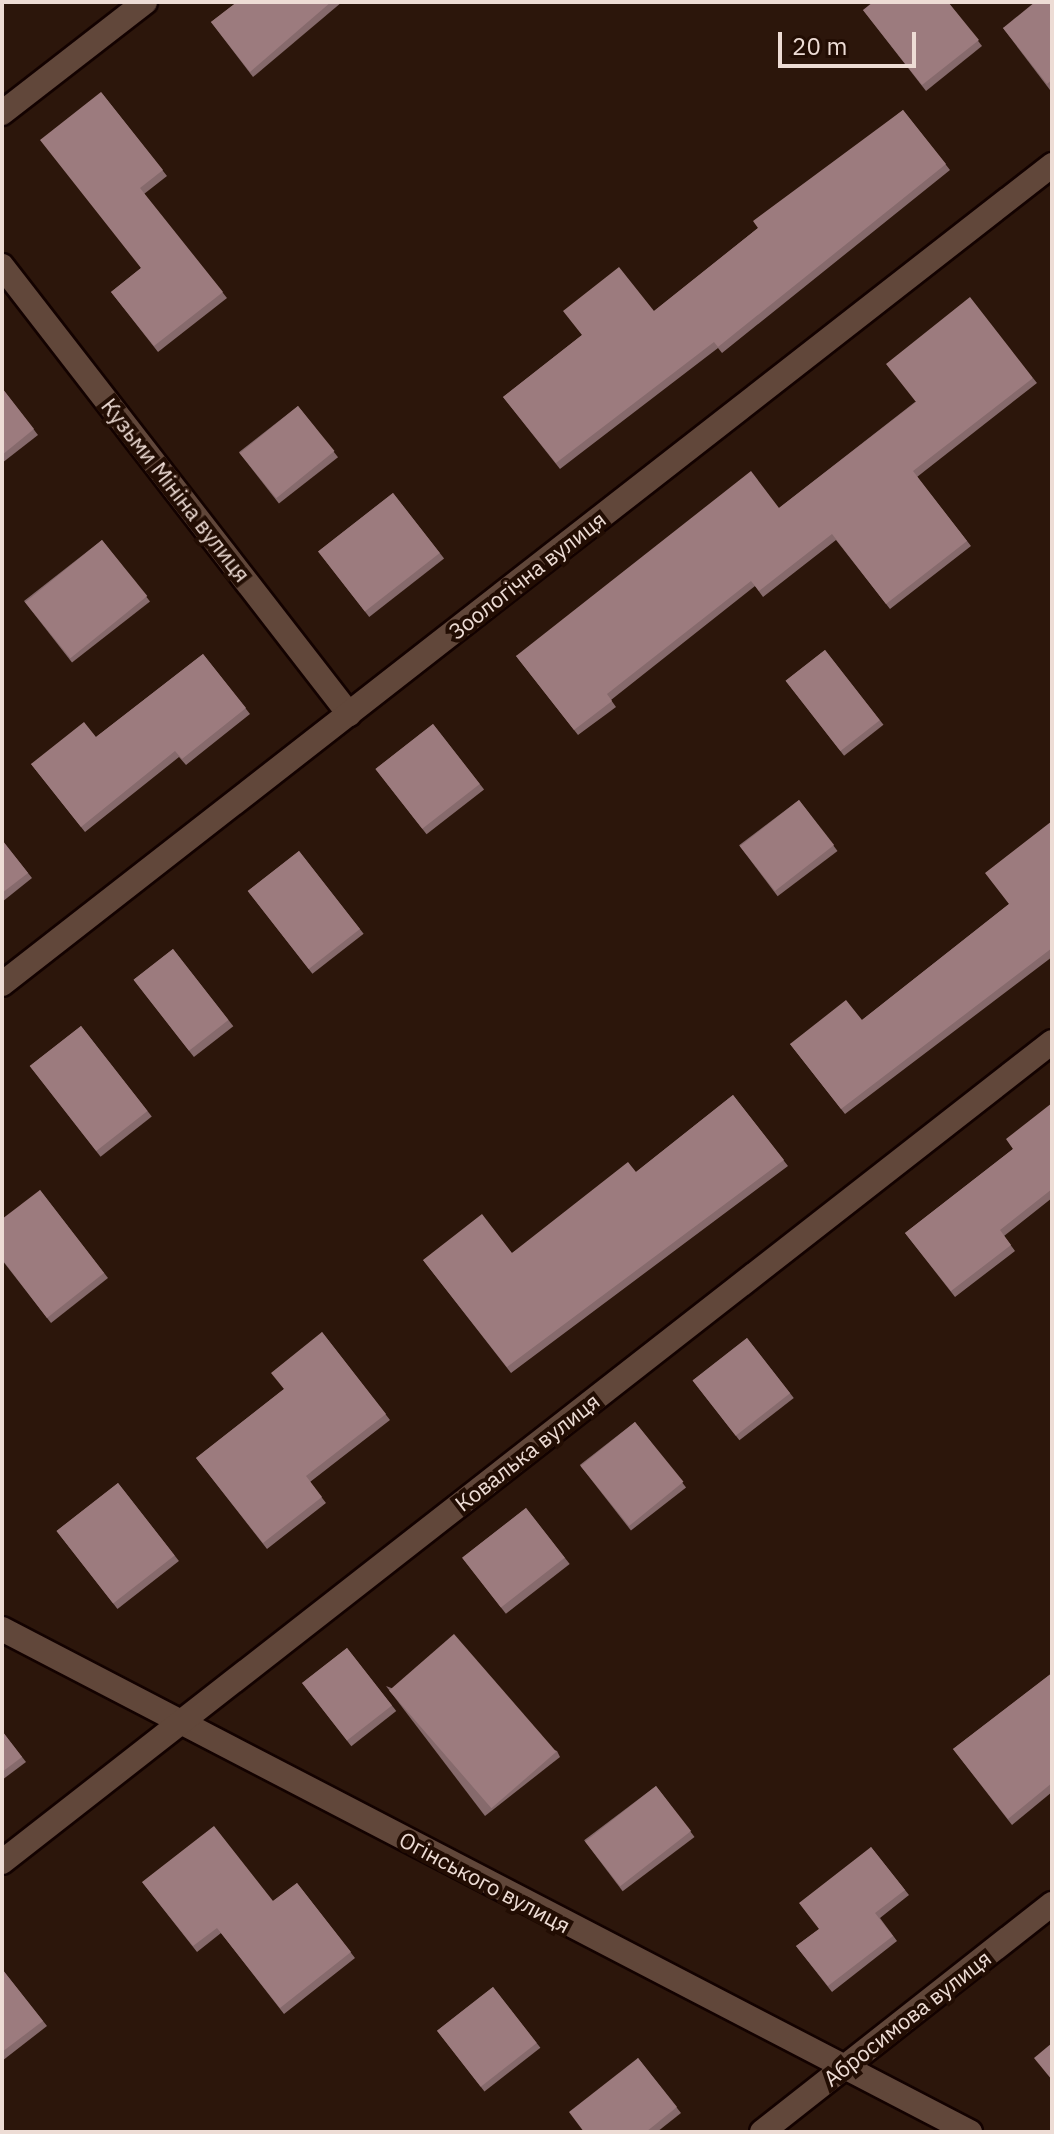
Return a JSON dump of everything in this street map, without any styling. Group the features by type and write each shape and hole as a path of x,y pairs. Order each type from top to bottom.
{"street":[{"path":"2,113 145,2"},
{"name":"Зоологічна вулиця","path":"2,984 1052,165"},
{"name":"Кузьми Мініна вулиця","path":"2,266 349,714"},
{"name":"Ковалька вулиця","path":"2,1862 1052,1042"},
{"name":"Огінського вулиця","path":"2,1629 842,2069 970,2132"},
{"name":"Абросимова вулиця","path":"762,2132 1052,1904"}],"building":[{"path":"237,2 331,2 250,72 211,22"},
{"path":"873,2 948,2 979,40 922,85 863,10"},
{"path":"1035,2 1052,2 1052,80 1047,84 1003,28"},
{"path":"101,92 163,170 140,188 223,292 154,346 111,292 141,268 40,140"},
{"path":"903,110 946,164 718,347 714,342 556,463 503,397 582,335 563,311 619,267 654,311 758,228 753,221"},
{"path":"970,297 1033,378 913,471 967,541 886,604 832,534 759,591 751,581 607,694 612,701 574,730 516,656 751,471 779,508 916,402 886,364"},
{"path":"2,388 34,429 2,455"},
{"path":"298,406 335,451 276,498 240,453"},
{"path":"393,493 440,553 365,611 318,551"},
{"path":"102,540 147,596 70,658 25,602"},
{"path":"825,650 880,720 840,751 786,681"},
{"path":"203,654 246,708 182,759 175,751 81,827 31,764 84,722 96,737"},
{"path":"433,724 480,784 422,829 375,769"},
{"path":"799,800 834,845 775,891 740,846"},
{"path":"1052,821 1052,948 841,1109 790,1044 846,1000 862,1020 1009,904 985,873"},
{"path":"2,840 28,873 2,893"},
{"path":"299,851 360,929 309,969 248,891"},
{"path":"173,949 228,1020 189,1051 134,980"},
{"path":"81,1026 147,1111 96,1151 30,1066"},
{"path":"733,1095 784,1160 507,1367 423,1260 482,1214 512,1253 628,1162 636,1172"},
{"path":"1052,1103 1052,1189 1000,1230 1011,1245 951,1291 905,1233 1013,1149 1006,1139"},
{"path":"40,1190 104,1273 47,1318 2,1259 2,1219"},
{"path":"322,1332 386,1414 306,1476 322,1497 263,1543 196,1458 284,1389 271,1373"},
{"path":"747,1338 790,1393 736,1436 693,1380"},
{"path":"635,1422 683,1482 629,1526 581,1466"},
{"path":"118,1483 175,1555 113,1604 57,1531"},
{"path":"526,1508 565,1558 501,1608 462,1558"},
{"path":"454,1634 556,1752 491,1808 389,1690"},
{"path":"347,1648 392,1706 347,1741 302,1683"},
{"path":"1052,1673 1052,1783 1008,1819 953,1749"},
{"path":"2,1731 22,1757 2,1772"},
{"path":"656,1786 691,1831 620,1886 585,1841"},
{"path":"214,1826 273,1901 297,1883 351,1952 280,2008 217,1928 193,1946 142,1882"},
{"path":"871,1847 905,1890 875,1913 893,1936 828,1986 796,1946 819,1929 799,1903"},
{"path":"2,1969 43,2021 2,2052"},
{"path":"493,1987 537,2043 481,2087 437,2031"},
{"path":"1052,2043 1052,2080 1034,2058"},
{"path":"638,2058 677,2107 646,2132 584,2132 569,2112"}]}
